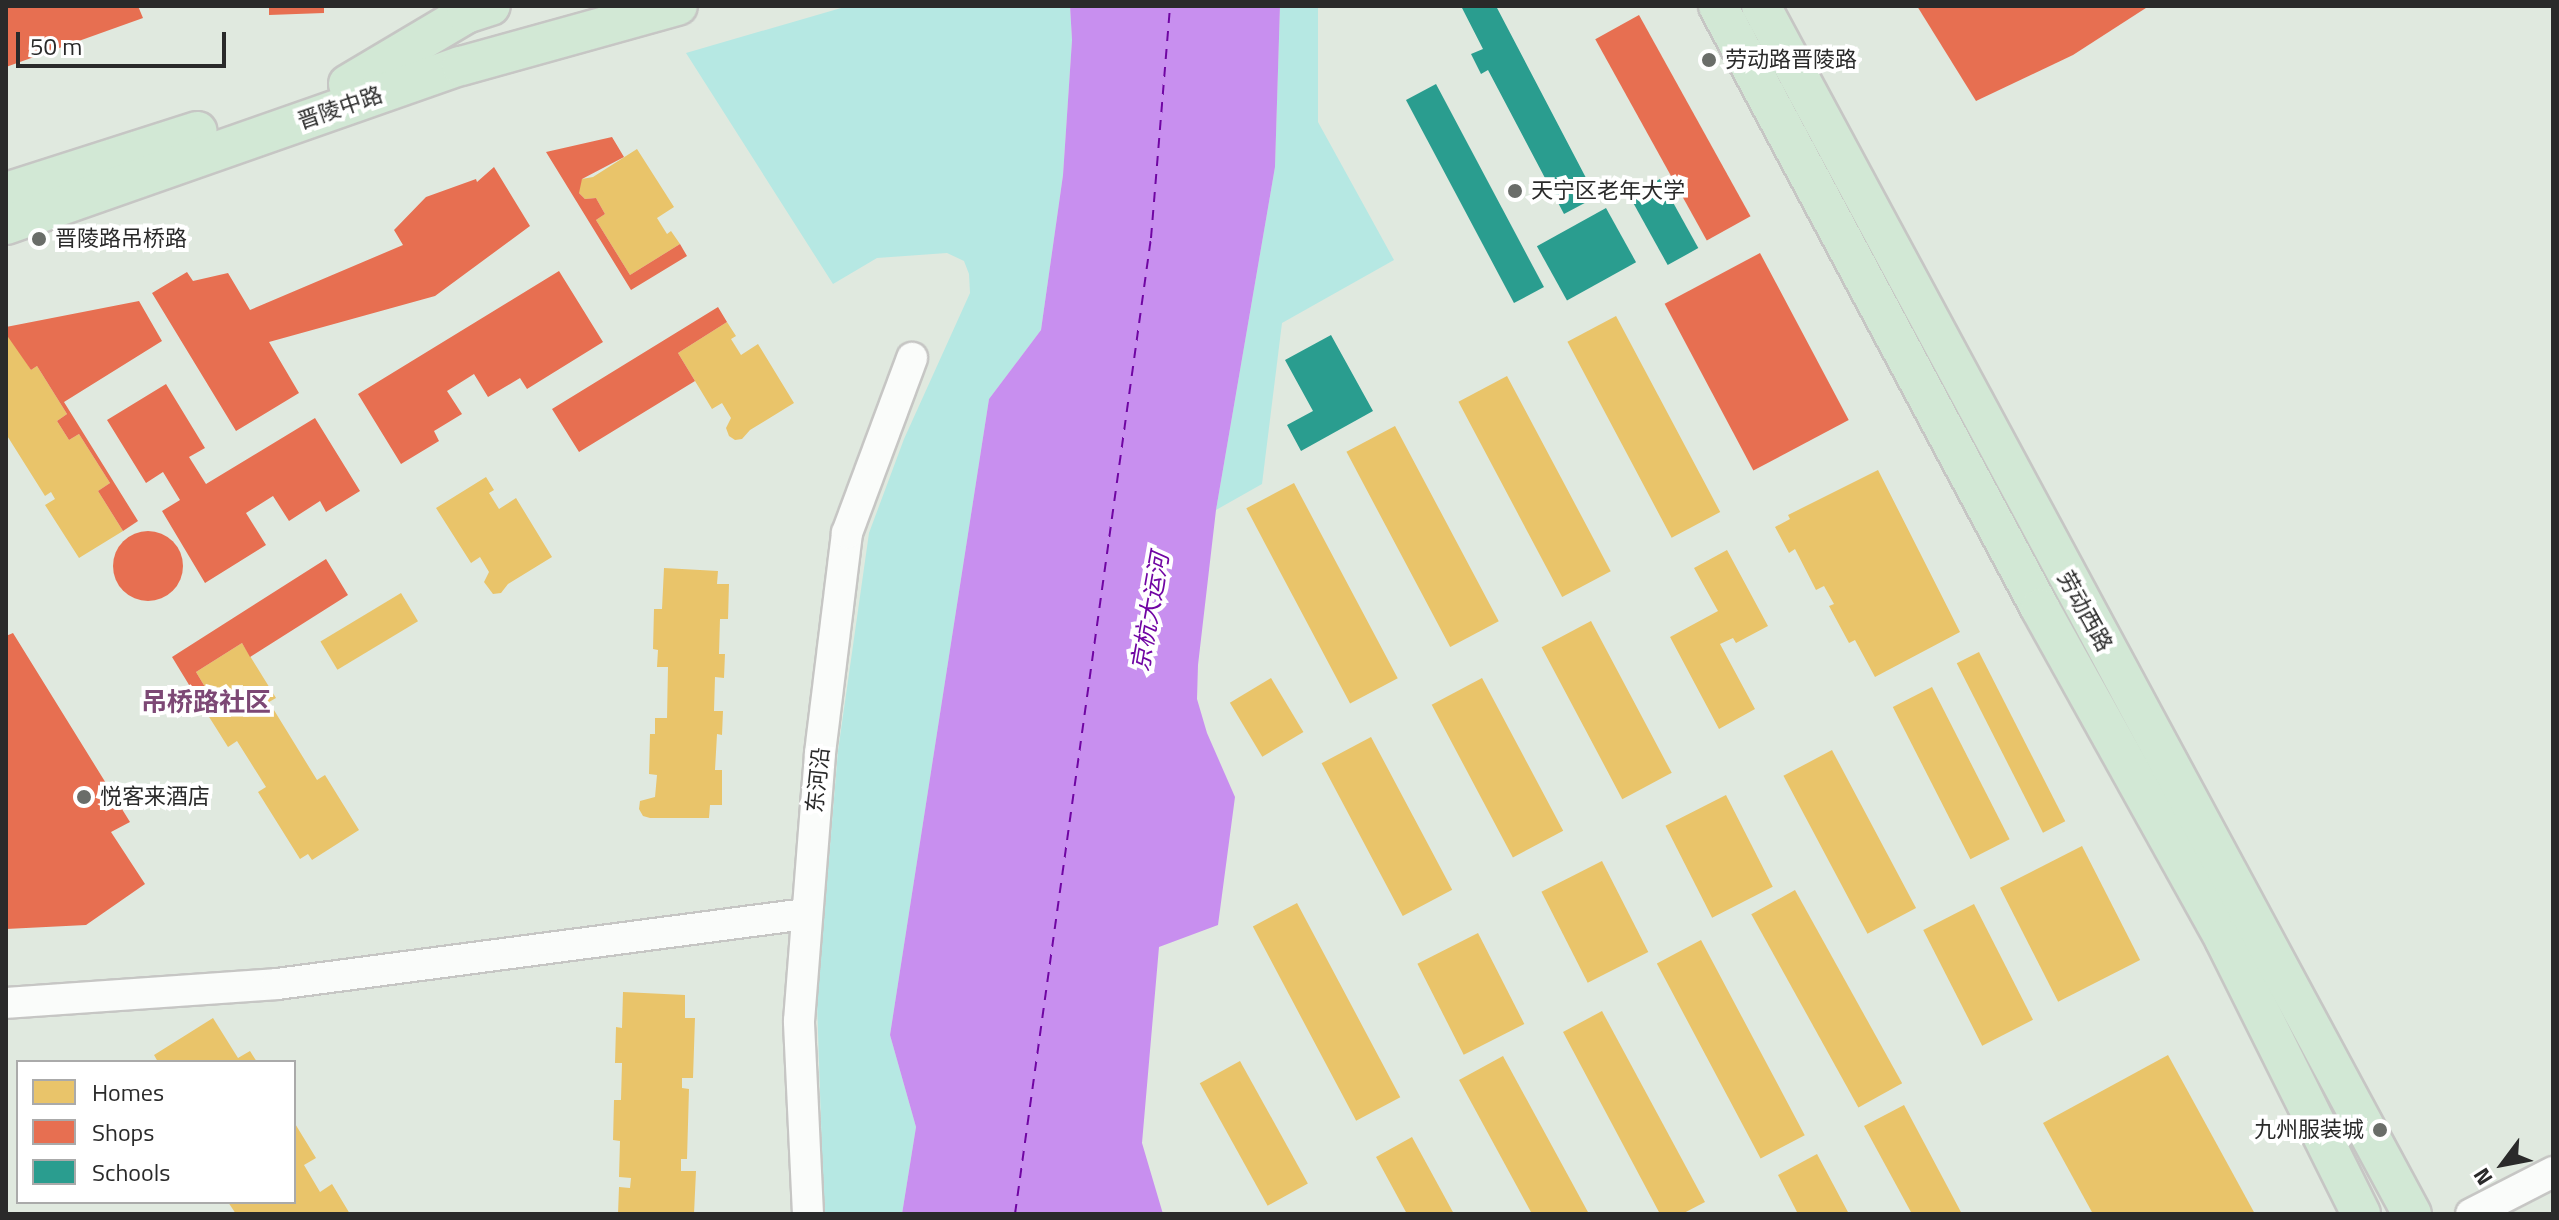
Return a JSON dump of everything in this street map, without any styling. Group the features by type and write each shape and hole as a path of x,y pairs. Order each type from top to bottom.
{"main road":[{"path":"348,84 466,14 491,6"},
{"name":"晋陵中路","path":"6,192 593,6"},
{"name":"晋陵中路","path":"6,225 461,66 678,6"},
{"name":"劳动西路","path":"1718,6 2040,608 2224,939 2361,1214"},
{"name":"劳动西路","path":"1761,6 2412,1214"}],"street":[{"name":"东河沿","path":"808,1214 799,1021 805,914 847,533 912,358"},
{"path":"6,1003 277,984 805,914"},
{"path":"2471,1214 2553,1172"}],"shaded area":[{"path":"848,6 1070,6 1072,40 1063,175 1041,330 989,399 890,1035 916,1127 902,1214 824,1214 817,1001 838,751 869,533 904,439 970,293 969,274 964,261 947,253 877,258 833,284 686,53"},
{"path":"1280,6 1318,6 1318,122 1394,260 1282,323 1262,484 1216,510 1275,167"}],"water":[{"name":"京杭大运河","path":"1070,6 1280,6 1275,167 1216,510 1198,665 1197,699 1207,733 1235,797 1218,925 1159,947 1142,1143 1163,1214 902,1214 916,1127 890,1035 989,399 1041,330 1063,175 1072,40"}],"building: Homes":[{"path":"637,149 674,207 657,218 667,234 671,231 680,244 630,275 596,220 605,214 596,198 585,199 579,193 578,185 582,179 593,177"},
{"path":"1616,316 1720,512 1672,538 1567,342"},
{"path":"727,322 736,336 731,339 741,355 758,344 794,403 750,430 742,439 735,440 726,428 731,418 722,403 712,409 678,353"},
{"path":"8,332 31,370 37,366 67,414 57,421 69,440 79,434 110,483 98,491 123,531 79,558 45,505 55,499 51,492 45,496 6,434"},
{"path":"1507,376 1611,571 1562,597 1458,402"},
{"path":"1395,426 1499,621 1450,647 1346,452"},
{"path":"1878,470 1960,632 1875,677 1855,640 1849,643 1829,606 1834,604 1824,586 1816,590 1795,549 1789,553 1775,527 1790,519 1788,515"},
{"path":"486,477 494,490 489,493 499,509 516,498 552,557 508,584 501,593 493,594 484,582 489,572 480,557 471,563 436,508"},
{"path":"1294,483 1398,678 1350,703 1246,508"},
{"path":"1727,550 1768,626 1736,643 1733,638 1720,644 1755,709 1719,729 1670,637 1718,611 1694,568"},
{"path":"664,568 718,571 717,584 729,584 728,619 720,619 719,654 725,654 724,678 715,677 714,711 723,711 722,735 717,734 715,770 722,770 722,805 710,805 709,818 650,818 643,816 639,809 640,801 655,797 657,775 649,774 650,734 655,734 655,718 667,718 668,667 657,667 658,650 653,649 654,609 662,609"},
{"path":"401,593 418,621 337,670 320,641"},
{"path":"1591,621 1672,773 1622,799 1542,647"},
{"path":"242,643 276,698 269,702 317,780 325,775 359,830 312,860 308,854 300,859 258,792 266,787 237,741 228,747 194,693 205,687 196,672"},
{"path":"1979,652 2065,821 2043,833 1957,663"},
{"path":"1271,678 1303,732 1262,757 1230,703"},
{"path":"1482,678 1563,831 1513,858 1432,705"},
{"path":"1932,687 2010,839 1970,859 1893,707"},
{"path":"1371,737 1452,890 1403,916 1322,763"},
{"path":"1832,750 1916,908 1867,934 1783,776"},
{"path":"1726,795 1773,887 1712,918 1665,826"},
{"path":"2082,846 2140,960 2058,1002 2000,888"},
{"path":"1602,861 1648,952 1588,983 1541,892"},
{"path":"1795,890 1902,1083 1858,1108 1751,914"},
{"path":"1297,903 1400,1097 1356,1121 1253,926"},
{"path":"1974,904 2033,1020 1982,1046 1923,930"},
{"path":"1478,933 1524,1024 1464,1055 1417,964"},
{"path":"1701,940 1805,1135 1761,1159 1657,963"},
{"path":"623,992 685,995 685,1018 695,1018 693,1078 682,1078 682,1088 689,1089 687,1159 681,1159 681,1171 696,1171 694,1214 618,1214 619,1187 630,1188 631,1178 619,1177 620,1141 613,1140 614,1100 621,1100 622,1063 615,1063 616,1027 622,1028"},
{"path":"1602,1011 1705,1202 1682,1214 1660,1214 1563,1032"},
{"path":"213,1018 238,1058 250,1051 256,1060 157,1060 154,1055"},
{"path":"2168,1055 2255,1214 2093,1214 2043,1123"},
{"path":"1503,1056 1589,1214 1532,1214 1459,1080"},
{"path":"1240,1061 1308,1183 1268,1206 1200,1083"},
{"path":"1904,1105 1962,1214 1912,1214 1864,1126"},
{"path":"296,1125 316,1158 304,1165 320,1192 332,1184 350,1214 236,1214 229,1204 296,1204"},
{"path":"1412,1137 1454,1214 1407,1214 1376,1157"},
{"path":"1817,1154 1849,1214 1798,1214 1778,1175"}],"building: Shops":[{"path":"6,6 138,6 143,18 6,67"},
{"path":"269,6 324,6 324,13 269,15"},
{"path":"1917,6 2149,6 2073,55 1976,101"},
{"path":"1639,15 1751,216 1707,240 1595,39"},
{"path":"612,137 624,157 582,179 579,193 585,199 596,198 605,214 596,220 630,275 680,244 687,256 631,290 546,152"},
{"path":"494,167 530,226 435,296 269,342 299,393 236,431 152,293 187,272 193,281 228,273 250,310 403,245 394,230 426,197 476,179 477,182"},
{"path":"1760,253 1849,420 1753,471 1665,304"},
{"path":"559,271 603,342 527,389 520,378 488,397 474,374 447,391 462,414 434,431 439,441 401,464 358,394"},
{"path":"139,301 162,341 64,402 138,521 123,531 98,491 110,483 79,434 69,440 57,421 67,414 37,366 31,370 6,334 6,327"},
{"path":"718,307 727,322 678,353 695,381 579,452 552,409"},
{"path":"166,384 205,448 189,457 206,484 315,418 360,491 326,512 320,501 289,521 273,496 246,513 266,545 205,583 162,511 180,500 163,472 146,483 107,420"},
{"path":"148,531 167,537 177,547 183,566 177,585 167,595 148,601 129,595 119,585 113,566 119,547 129,537"},
{"path":"326,559 348,595 250,657 242,643 196,672 205,687 194,693 172,657"},
{"path":"13,633 130,822 111,832 145,884 86,925 6,929 6,636"}],"building: Schools":[{"path":"1461,6 1496,6 1596,197 1564,214 1488,70 1481,74 1471,54 1483,49"},
{"path":"1436,84 1544,287 1514,303 1406,100"},
{"path":"1660,179 1698,248 1668,265 1629,196"},
{"path":"1606,208 1636,262 1567,301 1537,246"},
{"path":"1331,335 1373,411 1301,451 1287,425 1313,411 1285,360"}],"ferry route":[{"path":"1015,1214 1151,238 1170,6"}],"place":[{"name":"劳动路晋陵路","path":"1709,60"},
{"name":"天宁区老年大学","path":"1515,191"},
{"name":"晋陵路吊桥路","path":"39,239"},
{"name":"悦客来酒店","path":"84,797"},
{"name":"九州服装城","path":"2380,1130"}],"district":[{"name":"吊桥路社区","path":"206,702"}]}
